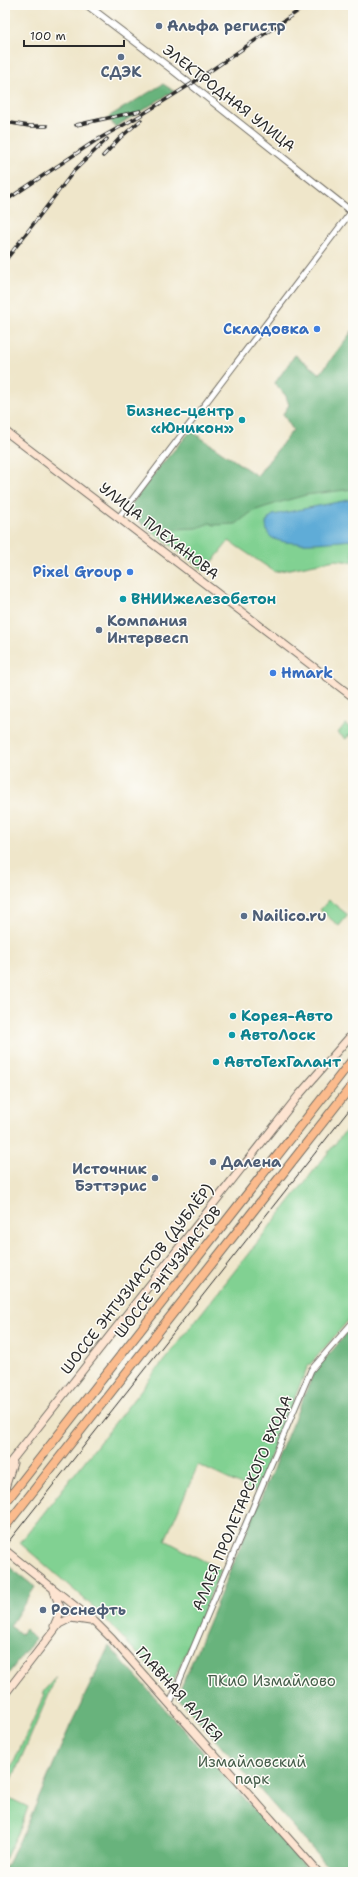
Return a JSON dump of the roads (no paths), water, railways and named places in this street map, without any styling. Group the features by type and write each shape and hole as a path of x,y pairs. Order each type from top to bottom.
{"main road":[{"name":"УЛИЦА ПЛЕХАНОВА","path":"5,431 353,697"},
{"name":"ШОССЕ ЭНТУЗИАСТОВ (ДУБЛЁР)","path":"5,1469 299,1095 353,1033"},
{"name":"ШОССЕ ЭНТУЗИАСТОВ","path":"5,1503 353,1059"},
{"name":"ШОССЕ ЭНТУЗИАСТОВ","path":"5,1527 353,1084"},
{"path":"5,1488 9,1473 18,1452"},
{"name":"ГЛАВНАЯ АЛЛЕЯ","path":"5,1550 95,1622 112,1639 318,1872"},
{"path":"5,1694 58,1620 61,1610 53,1589"},
{"path":"45,1640 59,1624 66,1619 75,1618 95,1622"}],"street":[{"name":"ЭЛЕКТРОДНАЯ УЛИЦА","path":"87,5 186,80 352,212"},
{"path":"119,517 352,212"},
{"name":"АЛЛЕЯ ПРОЛЕТАРСКОГО ВХОДА","path":"170,1703 311,1370 353,1322"}],"water":[{"path":"353,499 353,540 322,543 284,542 269,535 266,528 266,523 273,515"}],"tram line":[{"path":"5,1546 353,1105"}],"railway":[{"path":"5,201 95,141 143,114 191,84 307,5"},
{"path":"76,125 140,111"},
{"path":"103,156 120,138 141,120"},
{"path":"5,122 29,126 47,126"},
{"path":"5,261 74,171 107,139"}],"place":[{"name":"Альфа регистр","path":"159,26"},
{"name":"СДЭК","path":"121,57"},
{"name":"Складовка","path":"317,329"},
{"name":"Бизнес-центр «Юникон»","path":"242,420"},
{"name":"Pixel Group","path":"130,572"},
{"name":"ВНИИжелезобетон","path":"123,599"},
{"name":"Компания Интервесп","path":"99,630"},
{"name":"Hmark","path":"273,673"},
{"name":"Nailico.ru","path":"244,916"},
{"name":"Корея-Авто","path":"233,1016"},
{"name":"АвтоЛоск","path":"232,1035"},
{"name":"АвтоТехГалант","path":"216,1062"},
{"name":"Далена","path":"213,1162"},
{"name":"Источник Бэттэрис","path":"155,1178"},
{"name":"Роснефть","path":"43,1610"}],"park label":[{"name":"ПКиО Измайлово","path":"272,1681"},
{"name":"Измайловский парк","path":"252,1770"}]}
